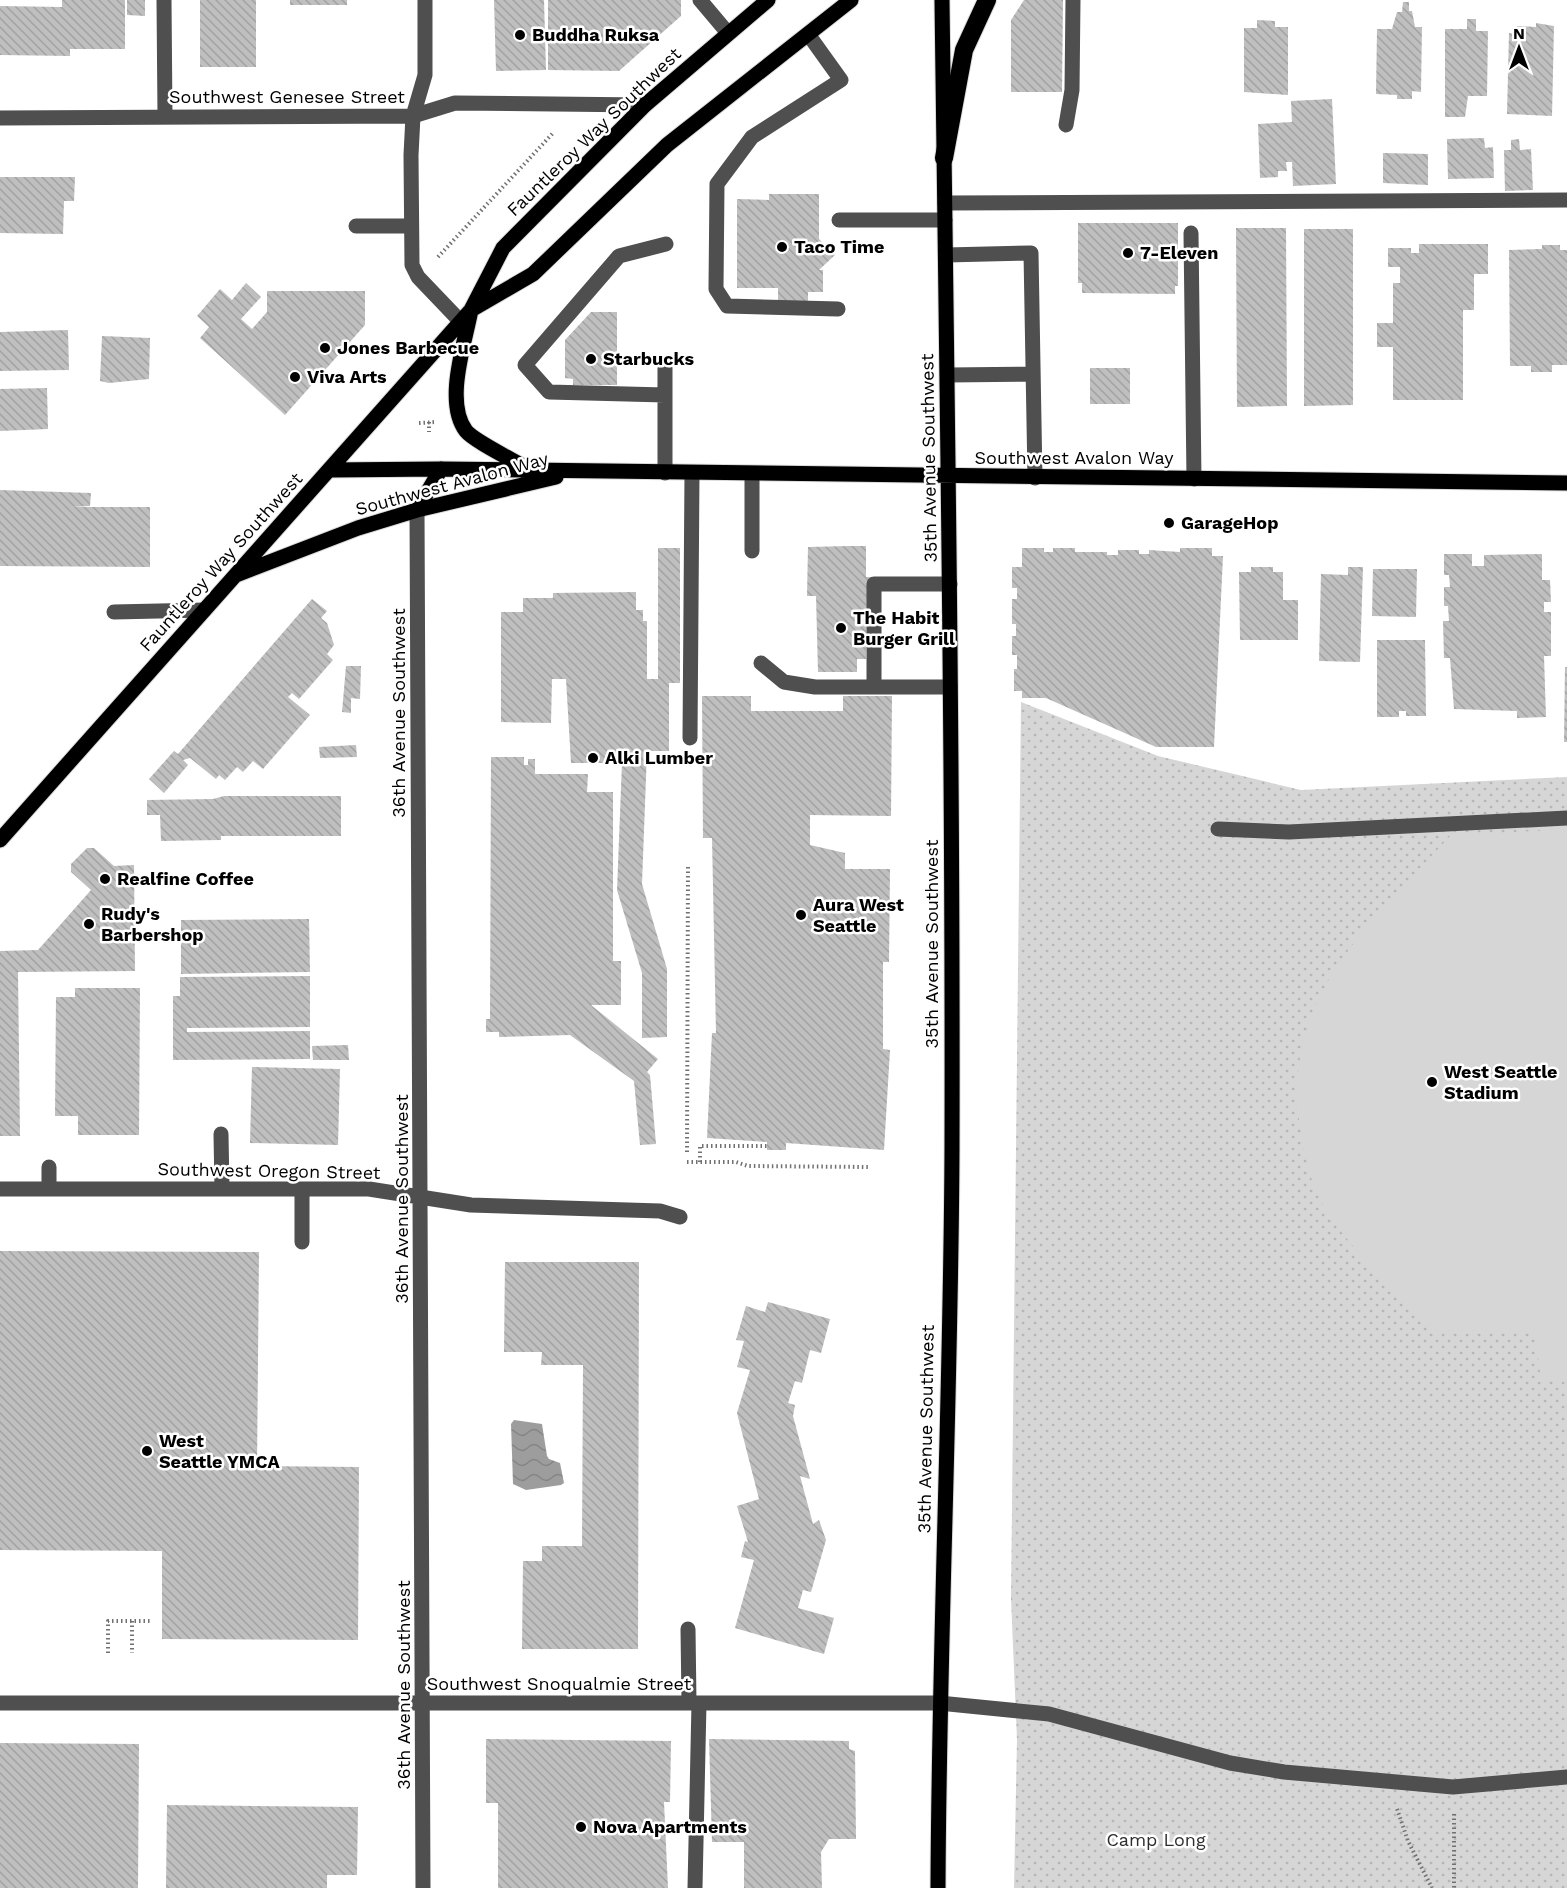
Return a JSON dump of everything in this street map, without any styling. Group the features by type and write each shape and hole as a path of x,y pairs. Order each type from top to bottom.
{"highway":[{"path":"944,158 964,50 987,0"}],"main road":[{"name":"Fauntleroy Way Southwest","path":"0,840 466,316 504,248 645,105 727,32 768,0"},
{"name":"Fauntleroy Way Southwest","path":"466,316 533,274 667,145 851,0"},
{"name":"35th Avenue Southwest","path":"938,1888 939,1703 952,1153 950,477 942,0"},
{"path":"466,316 456,387 456,412 467,432 531,471"},
{"path":"417,510 441,469"},
{"name":"Southwest Avalon Way","path":"330,470 441,469 1567,483"},
{"name":"Southwest Avalon Way","path":"233,576 358,528 417,510 581,472"}],"street":[{"path":"164,0 165,117"},
{"path":"425,0 425,75 413,116 412,265 418,277 466,316"},
{"path":"700,0 727,32"},
{"path":"1066,125 1072,90 1073,0"},
{"path":"808,34 841,80 752,137 717,184 716,289 727,306 838,309"},
{"name":"Southwest Genesee Street","path":"0,118 413,116 455,103 645,105"},
{"path":"945,202 1567,200"},
{"path":"839,220 945,220"},
{"path":"356,226 411,226"},
{"path":"1191,233 1194,479"},
{"path":"665,395 549,392 525,366 619,256 666,244"},
{"path":"945,255 1031,254 1035,477"},
{"path":"665,369 665,473"},
{"path":"948,375 1033,374"},
{"path":"690,738 692,473"},
{"path":"752,474 752,551"},
{"name":"36th Avenue Southwest","path":"417,510 424,1703 423,1888"},
{"path":"874,687 874,584 950,584"},
{"path":"114,612 204,610"},
{"path":"761,663 784,682 814,687 950,687"},
{"path":"1218,829 1249,832 1368,829 1567,818"},
{"path":"221,1134 222,1189"},
{"path":"49,1167 49,1189"},
{"name":"Southwest Oregon Street","path":"0,1189 369,1189 421,1199 471,1205 660,1211 680,1217"},
{"path":"302,1189 302,1242"},
{"path":"688,1629 694,1703 695,1888"},
{"name":"Southwest Snoqualmie Street","path":"0,1703 939,1703 1049,1714 1230,1763 1284,1772 1453,1787 1567,1777"}],"path":[{"path":"437,258 554,132"},
{"path":"429,422 429,432"},
{"path":"419,423 439,422"},
{"path":"687,1152 688,865"},
{"path":"700,1162 700,1146 767,1146"},
{"path":"687,1162 736,1162 748,1166 868,1167"},
{"path":"108,1653 108,1621 152,1621"},
{"path":"132,1621 132,1653"},
{"path":"1396,1808 1408,1841 1432,1888"},
{"path":"1454,1816 1454,1888"}],"green space":[{"name":"Camp Long","path":"1021,702 1158,756 1301,790 1567,777 1567,1888 1014,1888 1017,1740 1011,1598"},
{"name":"West Seattle Stadium","path":"1567,829 1567,1381 1541,1380 1535,1331 1436,1330 1354,1248 1327,1212 1311,1177 1300,1127 1297,1081 1304,1039 1318,1001 1338,965 1390,900 1450,836"}],"water":[{"path":"514,1420 542,1424 547,1456 560,1463 564,1483 526,1490 513,1484 511,1424"}],"building":[{"path":"62,0 125,0 125,49 70,49 70,56 0,55 0,6 62,7"},
{"path":"127,0 145,0 145,16 127,15"},
{"path":"200,0 256,0 256,67 200,67"},
{"path":"290,0 347,0 347,5 290,5"},
{"name":"Buddha Ruksa","path":"494,0 544,0 546,70 496,71"},
{"path":"548,0 681,0 681,16 619,71 548,70"},
{"path":"1024,0 1063,0 1062,92 1011,92 1011,20"},
{"path":"1403,2 1409,2 1409,11 1412,11 1415,27 1422,27 1421,92 1412,91 1412,99 1397,99 1397,95 1376,94 1377,29 1392,29 1397,12 1402,12"},
{"path":"1467,19 1476,19 1476,31 1488,31 1487,96 1468,96 1465,117 1445,117 1445,29 1467,29"},
{"path":"1257,20 1275,21 1275,27 1288,27 1288,95 1244,92 1244,28 1257,28"},
{"path":"1536,23 1554,26 1552,116 1507,114 1509,33 1517,34 1517,26 1536,27"},
{"path":"1332,99 1336,184 1293,186 1292,162 1286,162 1287,171 1278,171 1278,177 1260,178 1258,124 1292,122 1291,101"},
{"path":"1484,138 1485,148 1493,147 1494,178 1448,179 1447,139"},
{"path":"1519,139 1520,150 1531,149 1533,190 1505,191 1504,150 1511,150 1511,140"},
{"path":"1383,153 1428,154 1428,185 1383,183"},
{"path":"0,177 75,177 74,201 64,201 63,234 0,233"},
{"name":"Taco Time","path":"769,194 819,194 819,239 835,255 819,270 823,270 823,292 808,292 808,303 778,303 778,288 737,288 737,199 769,200"},
{"name":"7-Eleven","path":"1078,223 1178,223 1178,286 1175,286 1175,294 1082,293 1082,283 1078,283"},
{"path":"1236,228 1286,228 1287,406 1237,407"},
{"path":"1304,229 1353,229 1353,405 1304,406"},
{"path":"1419,244 1488,244 1488,274 1474,274 1474,310 1463,310 1463,400 1393,400 1393,347 1377,347 1377,323 1393,323 1393,283 1400,283 1400,267 1388,267 1388,248 1411,248 1411,253 1419,253"},
{"path":"1542,245 1560,245 1560,250 1567,250 1567,365 1552,365 1552,372 1531,372 1531,366 1510,366 1509,250 1542,249"},
{"path":"246,283 261,297 241,319 252,329 267,312 267,291 365,291 365,325 285,415 200,338 209,327 197,316 220,289 232,300"},
{"name":"Starbucks","path":"591,312 617,312 617,385 573,385 573,379 565,378 565,340"},
{"path":"68,330 69,370 0,371 0,332"},
{"path":"102,336 150,338 149,379 109,383 100,381"},
{"path":"1090,368 1130,368 1130,404 1090,404"},
{"path":"47,388 48,429 0,431 0,389"},
{"path":"0,490 91,493 90,506 72,507 150,507 150,567 0,566"},
{"name":"The Habit Burger Grill","path":"866,546 866,577 871,577 871,599 867,599 866,659 857,659 857,672 818,672 816,596 807,596 808,547"},
{"path":"658,548 680,548 680,683 669,683 669,751 647,751 642,884 667,969 667,1037 642,1038 642,973 617,890 622,763 571,763 566,679 552,679 551,723 501,722 501,612 523,612 523,598 553,598 553,593 636,592 636,610 643,610 643,621 647,621 647,679 658,679"},
{"path":"1022,548 1044,548 1044,552 1053,552 1053,548 1075,548 1075,552 1107,552 1107,555 1118,555 1118,550 1139,550 1139,554 1149,554 1149,550 1180,552 1180,548 1212,548 1212,556 1223,556 1214,747 1156,747 1046,698 1022,698 1022,691 1014,691 1014,669 1017,669 1017,655 1012,655 1012,636 1016,636 1016,624 1012,624 1012,599 1017,599 1017,588 1012,588 1012,567 1022,567"},
{"path":"1444,554 1472,554 1472,566 1484,566 1484,555 1542,554 1542,580 1550,580 1551,602 1544,602 1544,612 1551,612 1551,656 1544,656 1546,717 1517,718 1517,711 1454,709 1450,658 1444,658 1443,621 1449,621 1448,606 1444,606 1444,587 1450,587 1449,575 1444,575"},
{"path":"1251,567 1273,567 1273,572 1283,572 1283,600 1298,600 1298,640 1240,640 1239,572 1251,572"},
{"path":"1348,567 1363,567 1360,662 1319,661 1321,574 1348,575"},
{"path":"1373,569 1417,569 1416,617 1372,616"},
{"path":"312,599 327,611 321,618 327,623 334,645 327,654 333,660 299,699 292,693 288,697 310,715 263,769 253,761 243,772 237,767 225,780 219,775 216,779 190,758 183,760 188,765 164,793 149,779 174,751 178,754"},
{"path":"1377,640 1425,640 1426,716 1406,716 1406,711 1399,711 1399,717 1377,717"},
{"path":"346,666 361,666 360,699 351,698 351,713 342,712"},
{"path":"1565,667 1567,667 1567,742 1564,742"},
{"name":"Aura West Seattle","path":"702,696 751,696 751,711 843,711 843,696 892,696 891,816 810,815 810,845 845,853 845,869 890,869 889,962 883,962 883,1049 890,1050 884,1150 786,1143 786,1150 767,1150 767,1142 707,1138 712,1033 716,1033 712,838 703,838"},
{"path":"356,745 357,757 320,758 319,747"},
{"path":"491,757 524,757 524,765 528,765 528,759 535,759 535,774 588,774 587,792 613,792 613,961 621,961 621,1005 591,1005 658,1059 647,1072 650,1075 656,1144 640,1145 634,1081 570,1035 499,1037 499,1032 486,1032 486,1019 490,1019"},
{"path":"224,796 341,796 341,836 221,836 221,840 161,841 160,815 147,815 147,800 213,799"},
{"path":"87,848 94,848 114,866 134,865 135,971 18,972 20,1136 0,1136 0,951 38,950 91,890 71,872 71,864"},
{"path":"309,919 310,972 181,974 181,920"},
{"path":"310,976 310,1027 187,1028 187,1032 310,1031 310,1059 173,1060 173,996 180,996 180,977"},
{"path":"75,988 140,988 139,1135 78,1135 78,1116 55,1116 56,997 75,997"},
{"path":"348,1045 349,1060 313,1060 312,1046"},
{"path":"252,1067 340,1069 338,1145 250,1143"},
{"path":"0,1251 259,1252 257,1466 359,1467 358,1640 162,1639 162,1551 0,1550"},
{"path":"505,1262 639,1262 638,1649 522,1649 523,1561 542,1561 542,1546 582,1546 583,1365 541,1365 542,1352 504,1352"},
{"path":"768,1302 830,1319 821,1353 810,1350 802,1383 795,1381 788,1403 795,1405 793,1416 810,1479 800,1476 813,1524 819,1520 826,1540 811,1592 803,1590 798,1608 834,1618 824,1654 735,1628 754,1560 741,1557 745,1541 748,1542 737,1506 759,1499 737,1413 750,1370 737,1367 744,1341 736,1340 746,1306 765,1312"},
{"name":"Nova Apartments","path":"486,1739 671,1741 670,1802 664,1802 668,1888 498,1888 498,1803 486,1803"},
{"path":"709,1739 849,1741 849,1749 855,1751 856,1839 829,1839 821,1852 822,1888 744,1888 744,1842 712,1842"},
{"path":"0,1743 139,1744 138,1888 0,1888"},
{"path":"167,1805 358,1807 357,1875 327,1875 327,1888 166,1888"}],"place":[{"name":"Buddha Ruksa","path":"520,35"},
{"name":"Taco Time","path":"782,247"},
{"name":"7-Eleven","path":"1128,253"},
{"name":"Jones Barbecue","path":"325,348"},
{"name":"Starbucks","path":"591,359"},
{"name":"Viva Arts","path":"295,377"},
{"name":"GarageHop","path":"1169,523"},
{"name":"The Habit Burger Grill","path":"841,628"},
{"name":"Alki Lumber","path":"593,758"},
{"name":"Realfine Coffee","path":"105,879"},
{"name":"Aura West Seattle","path":"801,915"},
{"name":"Rudy's Barbershop","path":"89,924"},
{"name":"West Seattle Stadium","path":"1432,1082"},
{"name":"West Seattle YMCA","path":"147,1451"},
{"name":"Nova Apartments","path":"581,1827"}]}
